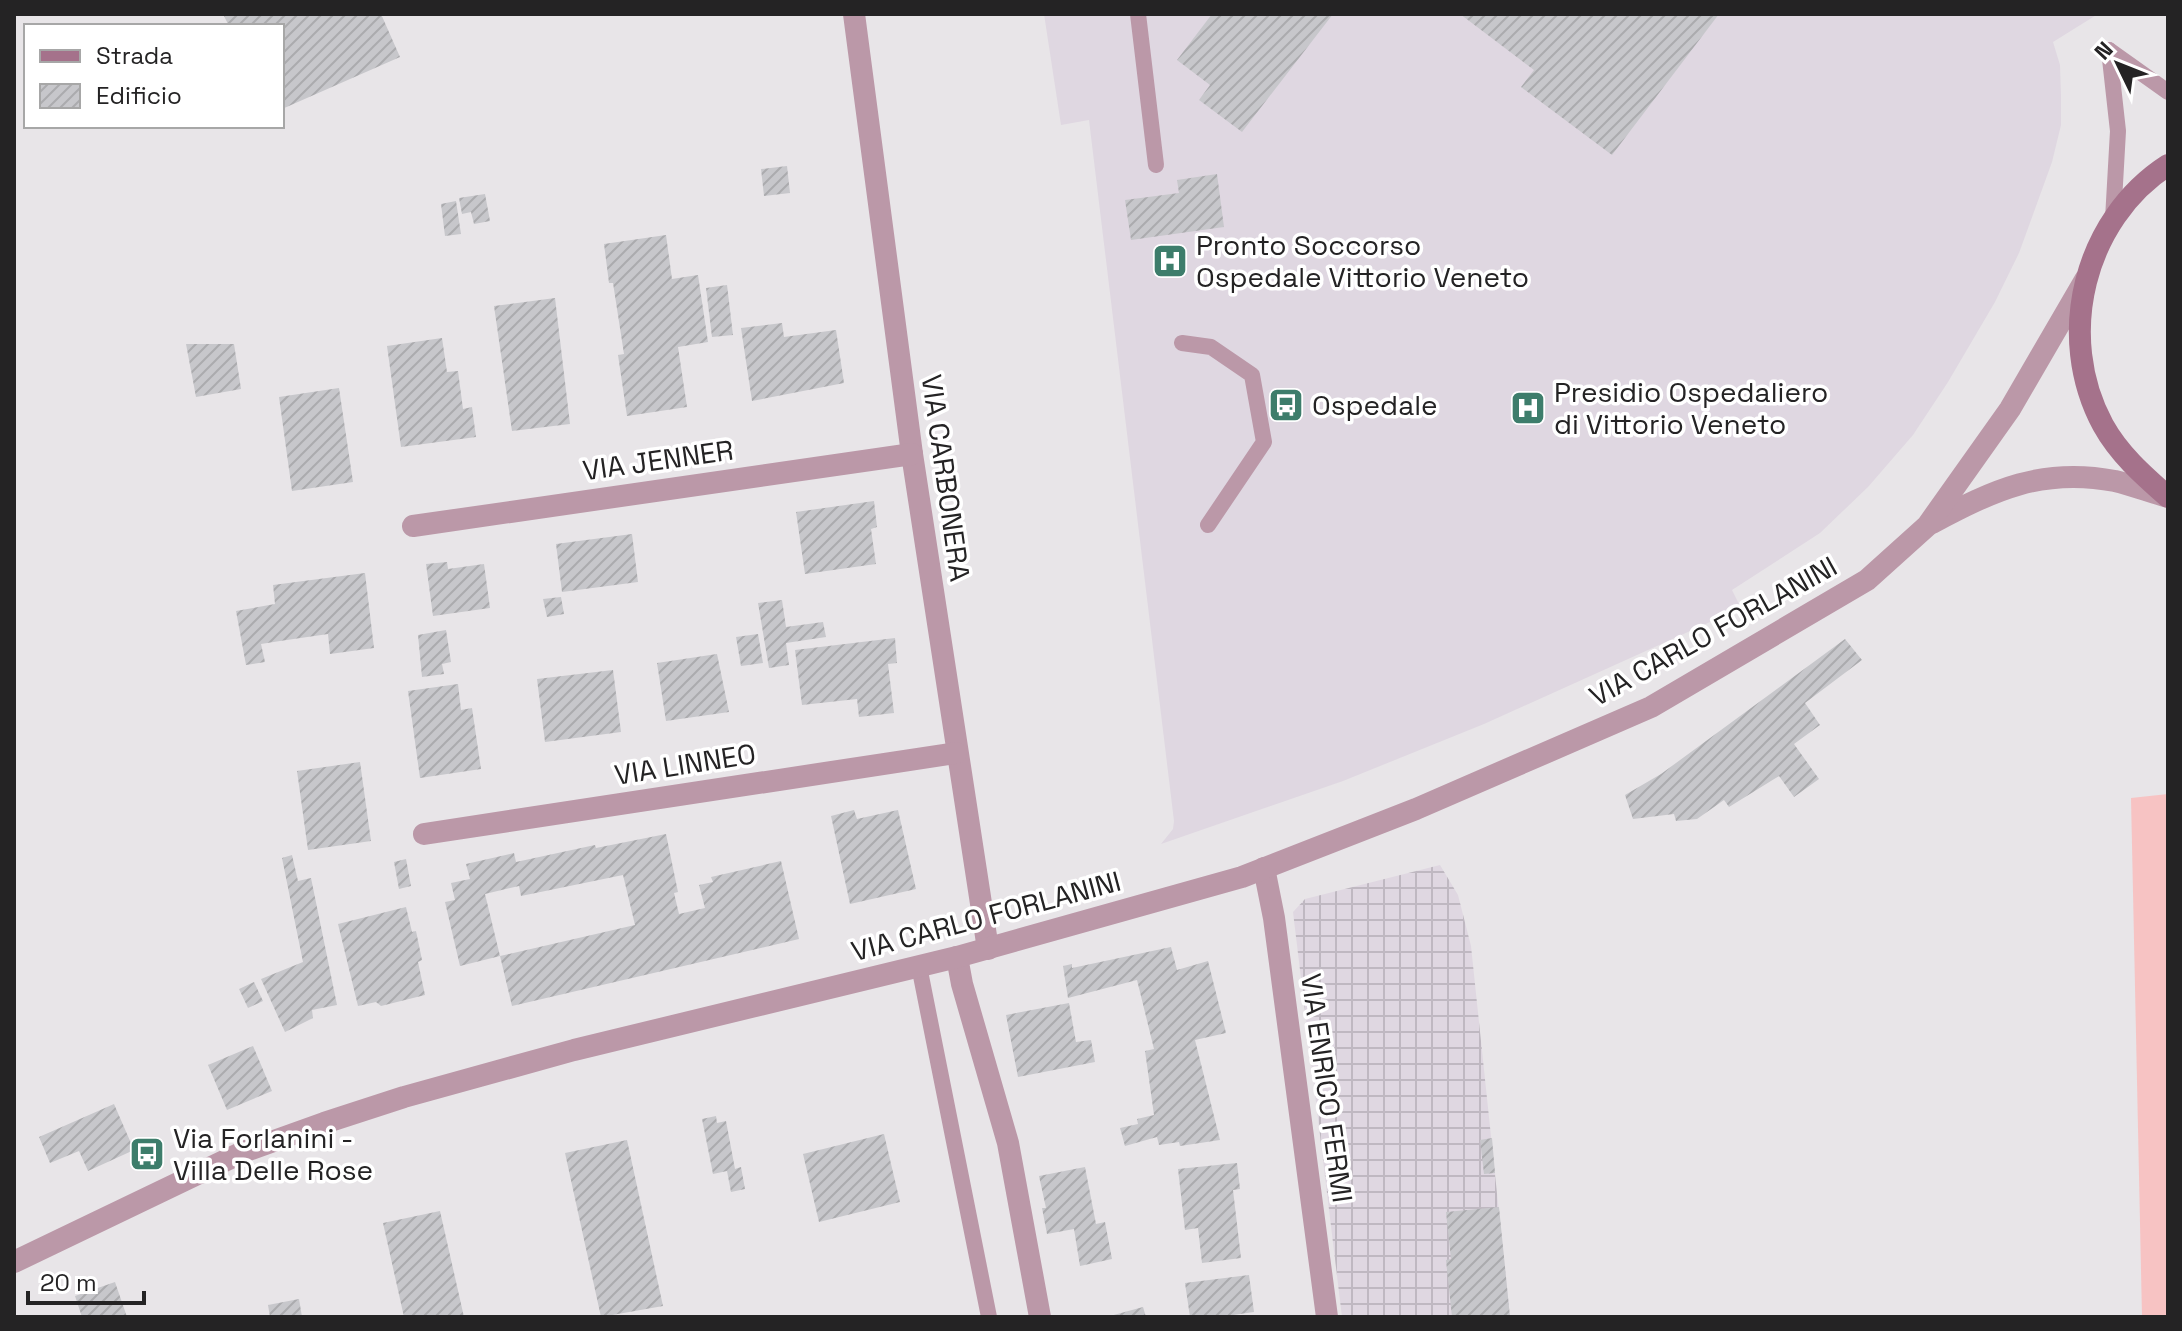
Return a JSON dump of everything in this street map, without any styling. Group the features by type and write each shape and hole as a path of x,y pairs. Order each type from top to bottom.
{"main road":[{"path":"2168,165 2148,178 2113,219 2096,248 2086,279 2079,329 2085,378 2103,425 2131,466 2168,497"}],"street":[{"name":"VIA CARBONERA","path":"854,14 912,454 988,949"},
{"name":"VIA CARLO FORLANINI","path":"14,1262 243,1152 351,1115 574,1050 957,957 1201,890 1416,809 1651,707 1867,580 1927,526 2010,409 2086,279"},
{"name":"VIA JENNER","path":"413,526 912,454"},
{"name":"VIA CARLO FORLANINI","path":"1927,526 1981,497 2017,483 2046,479 2075,477 2115,481 2168,497"},
{"name":"VIA LINNEO","path":"424,834 956,753"},
{"name":"VIA ENRICO FERMI","path":"1264,868 1274,918 1327,1317"},
{"path":"957,957 1008,1143 1040,1317"}],"lane":[{"path":"1138,14 1156,165"},
{"path":"2113,219 2118,131 2109,50 2168,92"},
{"path":"1182,343 1211,347 1252,375 1264,442 1208,525"},
{"path":"919,966 989,1317"}],"shaded area":[{"name":"Presidio Ospedaliero di Vittorio Veneto","path":"1044,14 2098,14 2053,42 2060,65 2061,125 2052,162 2019,253 1995,302 1948,382 1913,435 1868,487 1820,533 1732,590 1741,608 1484,724 1343,781 1161,844 1173,829 1174,821 1089,120 1061,125"},
{"path":"2168,794 2168,1317 2142,1317 2131,798"},
{"path":"1440,865 1458,895 1471,946 1510,1317 1342,1317 1293,912 1305,899"}],"building":[{"path":"223,14 381,14 400,57 284,108 284,24 228,24"},
{"path":"1212,14 1333,14 1242,132 1199,100 1210,85 1177,60"},
{"path":"1460,14 1719,14 1612,155 1521,87 1534,70"},
{"path":"787,166 790,193 764,196 761,169"},
{"path":"1217,174 1224,227 1131,240 1125,200 1179,193 1177,180"},
{"path":"485,194 490,221 474,224 471,212 462,214 459,198"},
{"path":"456,201 461,234 445,236 441,204"},
{"path":"666,235 672,279 698,275 708,342 678,347 687,407 627,416 618,355 624,354 604,244"},
{"path":"727,285 733,335 712,337 706,288"},
{"path":"555,298 570,424 512,431 494,306"},
{"path":"782,323 784,337 836,330 844,383 752,401 741,328"},
{"path":"442,338 447,372 458,371 463,409 472,407 476,437 401,447 387,346"},
{"path":"186,344 234,344 241,389 196,397"},
{"path":"339,388 353,482 292,491 279,397"},
{"path":"874,501 877,527 871,529 876,564 805,574 796,512"},
{"path":"632,534 638,582 562,592 556,544"},
{"path":"447,562 448,569 484,564 490,608 433,616 426,564"},
{"path":"365,573 374,648 330,654 328,634 261,644 265,662 246,665 236,611 275,604 273,585"},
{"path":"561,597 564,614 547,617 543,599"},
{"path":"782,600 786,627 823,622 826,637 786,643 789,665 769,668 758,603"},
{"path":"446,630 451,662 442,664 444,674 422,677 418,635"},
{"path":"758,634 763,663 741,666 736,637"},
{"path":"895,638 897,663 888,664 894,713 859,717 857,699 802,705 795,650"},
{"path":"1845,639 1862,660 1805,703 1820,725 1794,744 1819,779 1794,797 1779,776 1729,807 1724,800 1697,819 1676,821 1674,814 1633,819 1625,795 1661,774"},
{"path":"717,654 729,712 666,721 657,663"},
{"path":"613,670 621,732 545,742 537,679"},
{"path":"458,684 461,710 472,708 481,769 420,778 408,691"},
{"path":"360,762 371,841 308,850 297,771"},
{"path":"854,810 857,819 898,810 916,889 850,904 831,816"},
{"path":"666,834 678,892 674,893 679,914 705,908 699,885 713,882 711,877 781,861 799,939 512,1006 500,956 460,966 445,902 455,900 451,883 470,879 466,864 514,853 516,862 595,845 596,848","holes":["623,875 635,925 500,956 485,894 519,886 521,896"]},
{"path":"292,855 298,881 311,878 337,1005 312,1010 313,1018 285,1032 261,979 303,962 282,858"},
{"path":"406,859 411,886 399,889 394,862"},
{"path":"406,907 412,932 416,931 425,995 381,1006 376,1002 358,1006 338,924"},
{"path":"1171,947 1177,970 1208,961 1226,1033 1195,1040 1220,1140 1180,1146 1179,1142 1159,1145 1157,1137 1125,1146 1120,1128 1138,1124 1137,1119 1154,1115 1145,1051 1154,1049 1137,980 1068,998 1063,966 1072,964 1072,968"},
{"path":"254,982 263,1001 248,1008 239,989"},
{"path":"1069,1003 1076,1042 1091,1040 1095,1062 1018,1077 1006,1015"},
{"path":"253,1046 272,1091 227,1110 208,1065"},
{"path":"114,1104 134,1150 88,1171 79,1151 50,1163 39,1137"},
{"path":"716,1116 717,1123 726,1121 735,1169 741,1167 745,1189 731,1192 727,1171 713,1174 702,1119"},
{"path":"884,1134 900,1202 819,1222 803,1154"},
{"path":"1492,1138 1495,1173 1484,1174 1480,1140"},
{"path":"627,1140 663,1306 601,1317 565,1153"},
{"path":"1237,1163 1240,1189 1233,1190 1241,1258 1202,1263 1198,1228 1185,1230 1178,1169"},
{"path":"1085,1167 1096,1224 1105,1222 1112,1259 1080,1266 1074,1229 1047,1234 1042,1208 1046,1208 1039,1176"},
{"path":"1499,1207 1510,1317 1452,1317 1446,1260 1451,1259 1446,1212"},
{"path":"440,1211 464,1317 404,1317 383,1223"},
{"path":"1249,1275 1254,1312 1190,1317 1185,1283"},
{"path":"115,1282 127,1317 82,1317 75,1296"},
{"path":"299,1299 302,1317 270,1317 268,1305"},
{"path":"1143,1307 1146,1317 1110,1316"}],"place":[{"name":"Pronto Soccorso Ospedale Vittorio Veneto","path":"1170,261"},
{"name":"Ospedale","path":"1286,405"},
{"name":"Presidio Ospedaliero di Vittorio Veneto","path":"1528,408"},
{"name":"Via Forlanini - Villa Delle Rose","path":"147,1154"}]}
